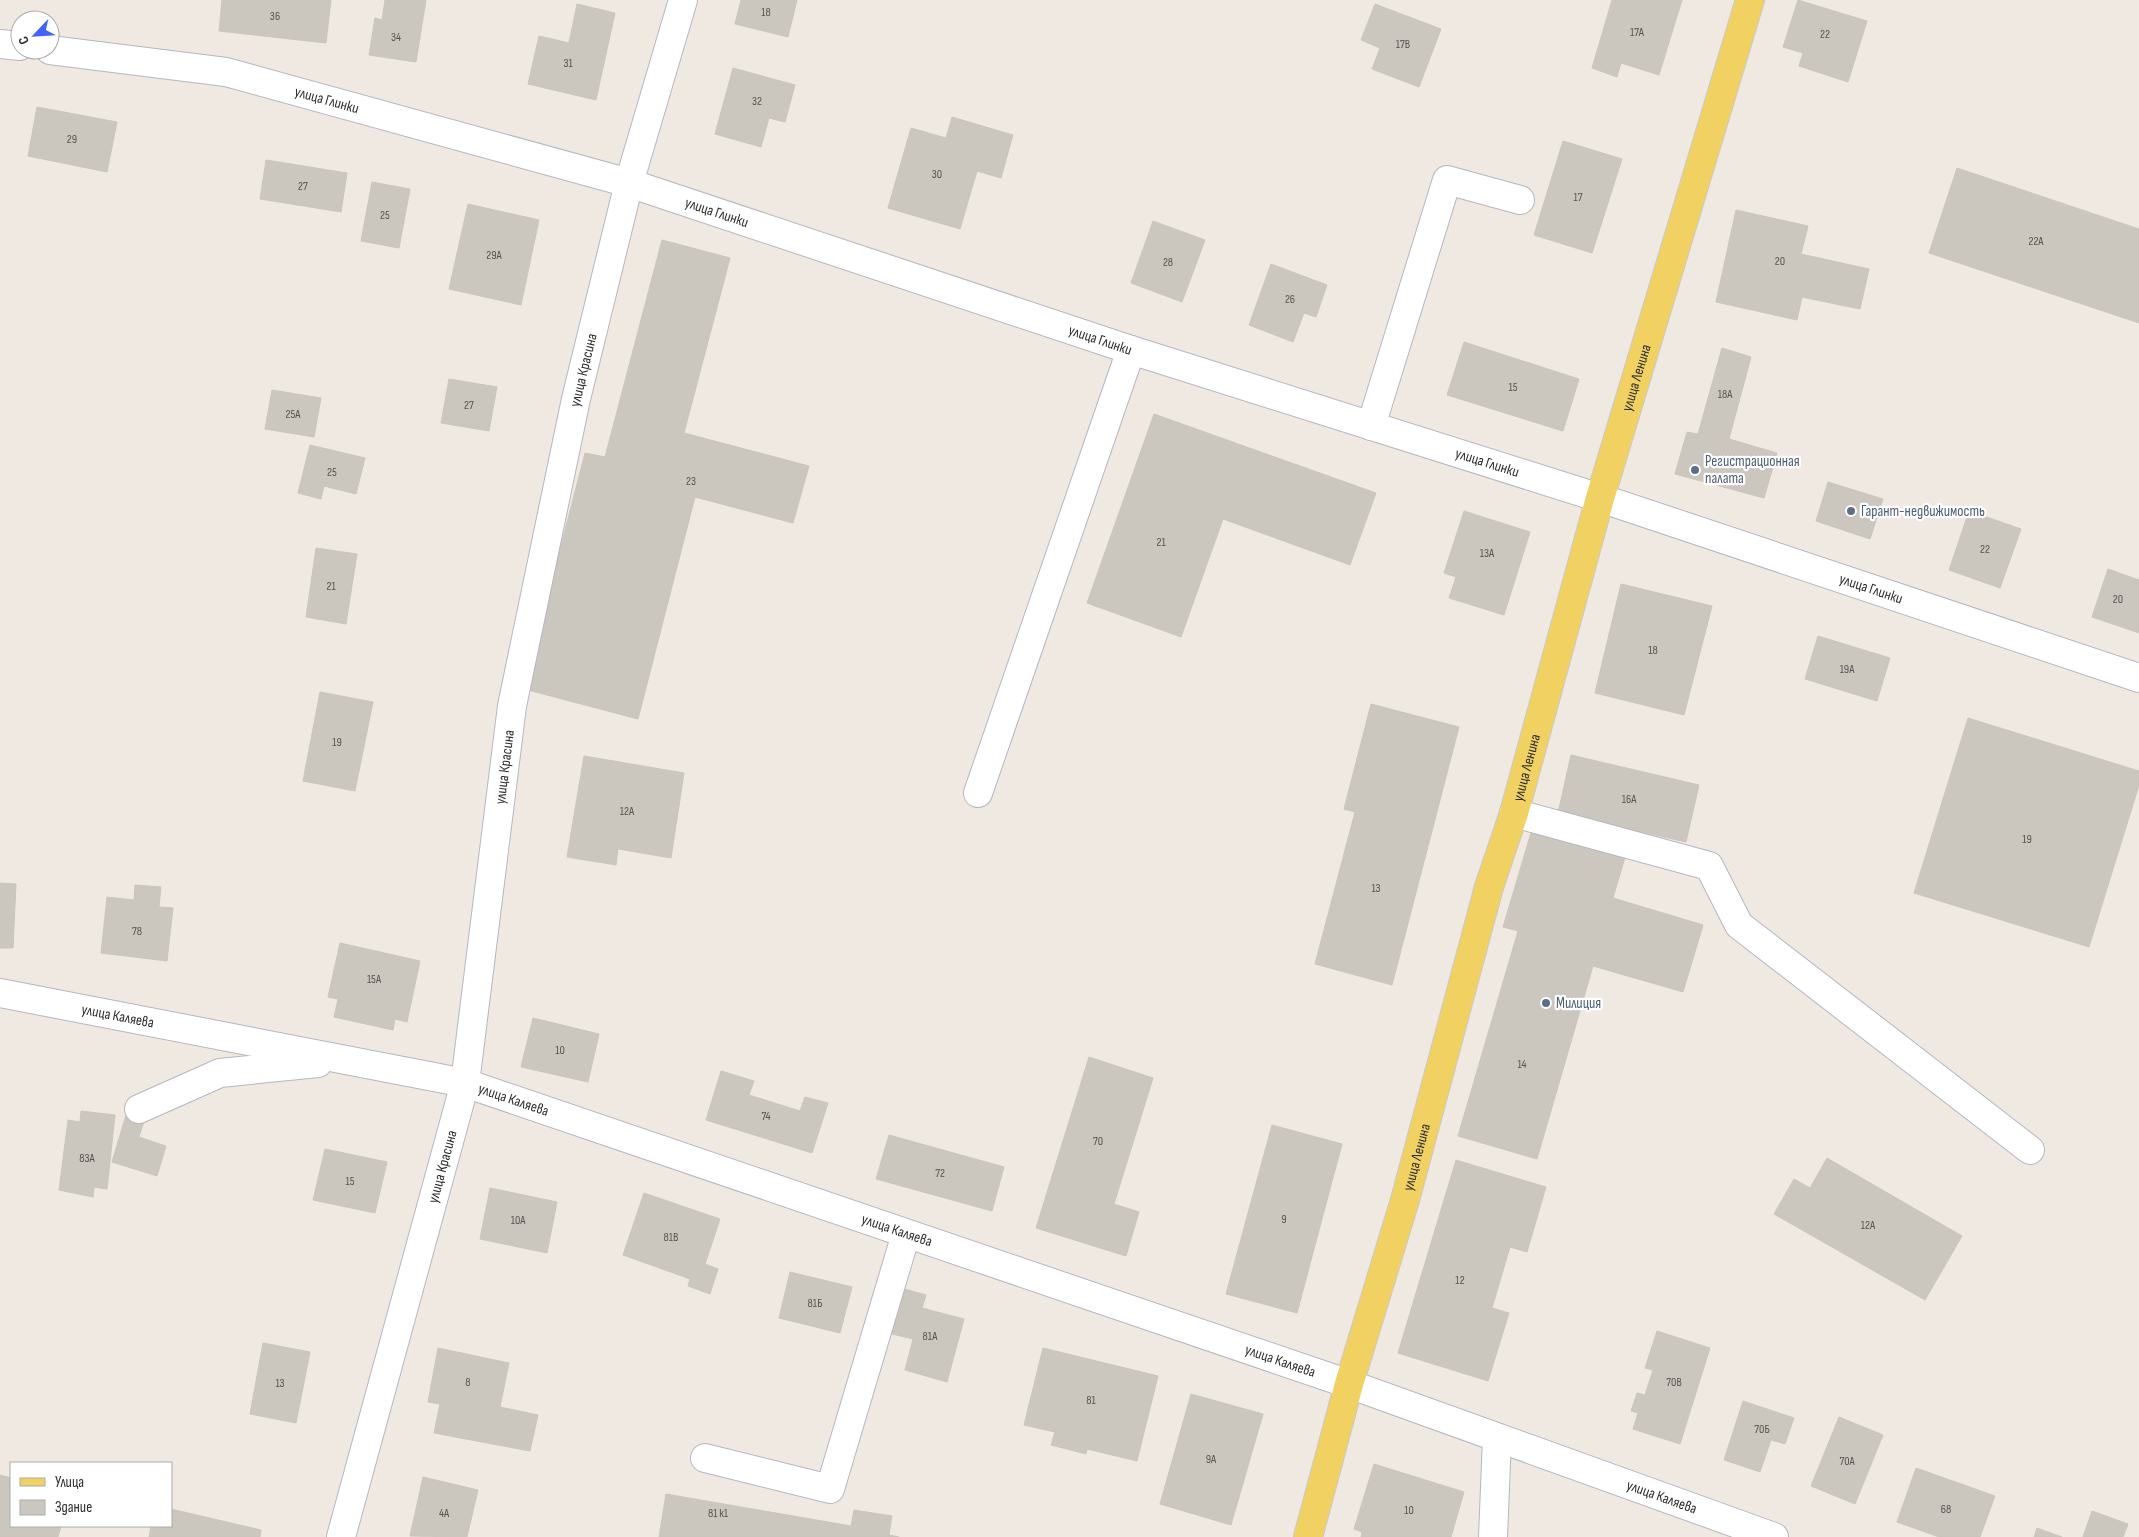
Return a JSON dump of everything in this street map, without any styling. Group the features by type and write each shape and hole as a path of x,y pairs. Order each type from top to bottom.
{"main road":[{"name":"улица Ленина","path":"1308,1537 1349,1384 1405,1200 1489,887 1514,813 1600,498 1750,0"}],"street":[{"name":"улица Красина","path":"341,1537 465,1083 512,706 576,399 628,183 683,0"},
{"name":"улица Глинки","path":"60,51 226,72 628,183 1131,350 1600,498 2139,678"},
{"path":"1371,426 1447,180 1520,200"},
{"path":"978,793 1131,350"},
{"path":"1514,813 1709,866 1739,925 2030,1150"},
{"name":"улица Каляева","path":"0,993 465,1083 1349,1384 1774,1537"},
{"path":"139,1109 220,1073 346,1060"},
{"path":"705,1458 830,1489 906,1234"},
{"path":"1493,1537 1497,1438"}],"building":[{"path":"222,0 331,0 326,43 219,31"},
{"path":"385,0 426,0 416,62 369,55 375,18 382,20"},
{"path":"741,0 797,0 788,37 735,24"},
{"path":"1612,0 1682,0 1659,75 1621,63 1617,77 1592,68"},
{"path":"1798,0 1867,21 1848,82 1799,66 1803,53 1783,47"},
{"path":"577,4 615,13 596,100 528,84 539,36 569,43"},
{"path":"1375,4 1441,29 1419,87 1372,69 1380,48 1361,40"},
{"path":"733,68 795,85 785,122 769,118 761,147 715,134"},
{"path":"37,107 117,122 107,172 28,156"},
{"path":"952,117 1013,135 1001,178 977,171 960,229 888,208 911,128 946,138"},
{"path":"1563,141 1622,159 1592,253 1534,235"},
{"path":"266,160 347,173 341,212 260,199"},
{"path":"1957,168 2139,229 2139,323 1929,253"},
{"path":"372,182 410,189 399,248 361,241"},
{"path":"468,204 539,220 521,305 449,289"},
{"path":"1736,210 1808,226 1801,254 1869,269 1860,309 1802,297 1797,320 1716,302"},
{"path":"1153,221 1205,240 1182,302 1131,283"},
{"path":"662,240 730,258 684,433 809,466 793,523 695,497 638,719 524,689 585,453 605,457"},
{"path":"1271,264 1327,285 1316,317 1304,313 1293,342 1249,325"},
{"path":"1464,342 1579,379 1563,431 1447,395"},
{"path":"1722,348 1751,357 1729,439 1777,453 1764,498 1675,474 1687,432 1698,434"},
{"path":"449,379 497,387 489,431 441,423"},
{"path":"272,390 321,398 314,437 265,429"},
{"path":"1154,414 1376,493 1350,565 1223,519 1181,637 1087,603"},
{"path":"310,445 365,458 356,494 324,486 321,499 298,493"},
{"path":"1828,482 1883,499 1870,539 1816,521"},
{"path":"1464,511 1530,532 1504,615 1449,598 1456,577 1444,573"},
{"path":"1969,511 2021,529 2000,588 1949,570"},
{"path":"316,548 357,554 346,624 306,617"},
{"path":"2108,569 2139,580 2139,633 2092,617"},
{"path":"1621,584 1712,606 1684,715 1595,693"},
{"path":"1818,636 1890,658 1877,701 1805,679"},
{"path":"320,692 373,702 355,791 303,781"},
{"path":"1371,704 1459,727 1392,985 1315,964 1355,812 1344,809"},
{"path":"1968,718 2139,771 2139,785 2089,947 1914,893"},
{"path":"1571,755 1699,785 1686,842 1558,813"},
{"path":"584,756 684,773 671,858 618,849 616,865 567,857"},
{"path":"1533,826 1626,854 1613,898 1703,925 1683,992 1593,966 1537,1159 1458,1136 1518,931 1503,927"},
{"path":"0,883 16,884 13,948 0,948"},
{"path":"135,885 161,887 159,907 173,908 167,961 101,953 107,897 134,900"},
{"path":"340,943 420,961 407,1022 395,1019 393,1030 334,1017 338,999 328,997"},
{"path":"533,1018 599,1034 588,1082 521,1067"},
{"path":"1089,1057 1153,1078 1114,1204 1139,1212 1126,1256 1036,1228"},
{"path":"721,1071 754,1081 749,1095 800,1111 805,1097 828,1103 812,1153 706,1120"},
{"path":"81,1111 115,1115 107,1189 94,1187 93,1197 59,1190 68,1120 80,1122"},
{"path":"126,1115 144,1121 139,1137 166,1146 157,1176 112,1162"},
{"path":"1272,1125 1342,1144 1297,1313 1226,1294"},
{"path":"889,1135 1004,1167 992,1211 876,1179"},
{"path":"325,1149 387,1162 375,1213 313,1200"},
{"path":"1827,1158 1962,1236 1925,1300 1774,1214 1794,1179 1810,1188"},
{"path":"1456,1160 1546,1187 1527,1252 1510,1247 1492,1308 1509,1313 1488,1381 1398,1353"},
{"path":"490,1188 557,1202 547,1253 480,1239"},
{"path":"644,1193 720,1219 705,1264 718,1269 710,1294 688,1286 690,1279 623,1255"},
{"path":"790,1272 852,1287 840,1333 779,1318"},
{"path":"901,1288 926,1295 922,1308 964,1319 947,1382 905,1370 913,1339 888,1333"},
{"path":"1657,1331 1710,1348 1680,1444 1633,1429 1638,1413 1631,1411 1637,1393 1645,1395 1653,1370 1645,1368"},
{"path":"263,1343 310,1352 296,1423 250,1414"},
{"path":"438,1348 509,1363 500,1407 538,1415 530,1451 434,1433 440,1404 428,1402"},
{"path":"1043,1348 1158,1376 1137,1461 1087,1449 1086,1454 1051,1445 1055,1432 1024,1425"},
{"path":"1191,1394 1263,1414 1231,1525 1160,1504"},
{"path":"1743,1401 1794,1418 1785,1444 1771,1440 1760,1472 1724,1460"},
{"path":"1839,1417 1883,1435 1855,1504 1811,1486"},
{"path":"1374,1464 1464,1492 1451,1537 1361,1537 1362,1532 1354,1529"},
{"path":"1916,1468 1995,1496 1980,1537 1939,1537 1897,1522"},
{"path":"0,1475 10,1478 10,1527 61,1527 58,1537 0,1537"},
{"path":"423,1477 478,1490 467,1537 410,1536"},
{"path":"666,1494 851,1526 854,1510 892,1516 889,1535 899,1537 659,1537"},
{"path":"172,1509 261,1530 260,1537 149,1537 151,1527 172,1527"},
{"path":"2092,1511 2128,1524 2123,1537 2083,1537"},
{"path":"2037,1528 2062,1537 2034,1537"}],"place":[{"name":"Регистрационная палата","path":"1695,470"},
{"name":"Гарант-недвижимость","path":"1851,511"},
{"name":"Милиция","path":"1546,1003"}]}
